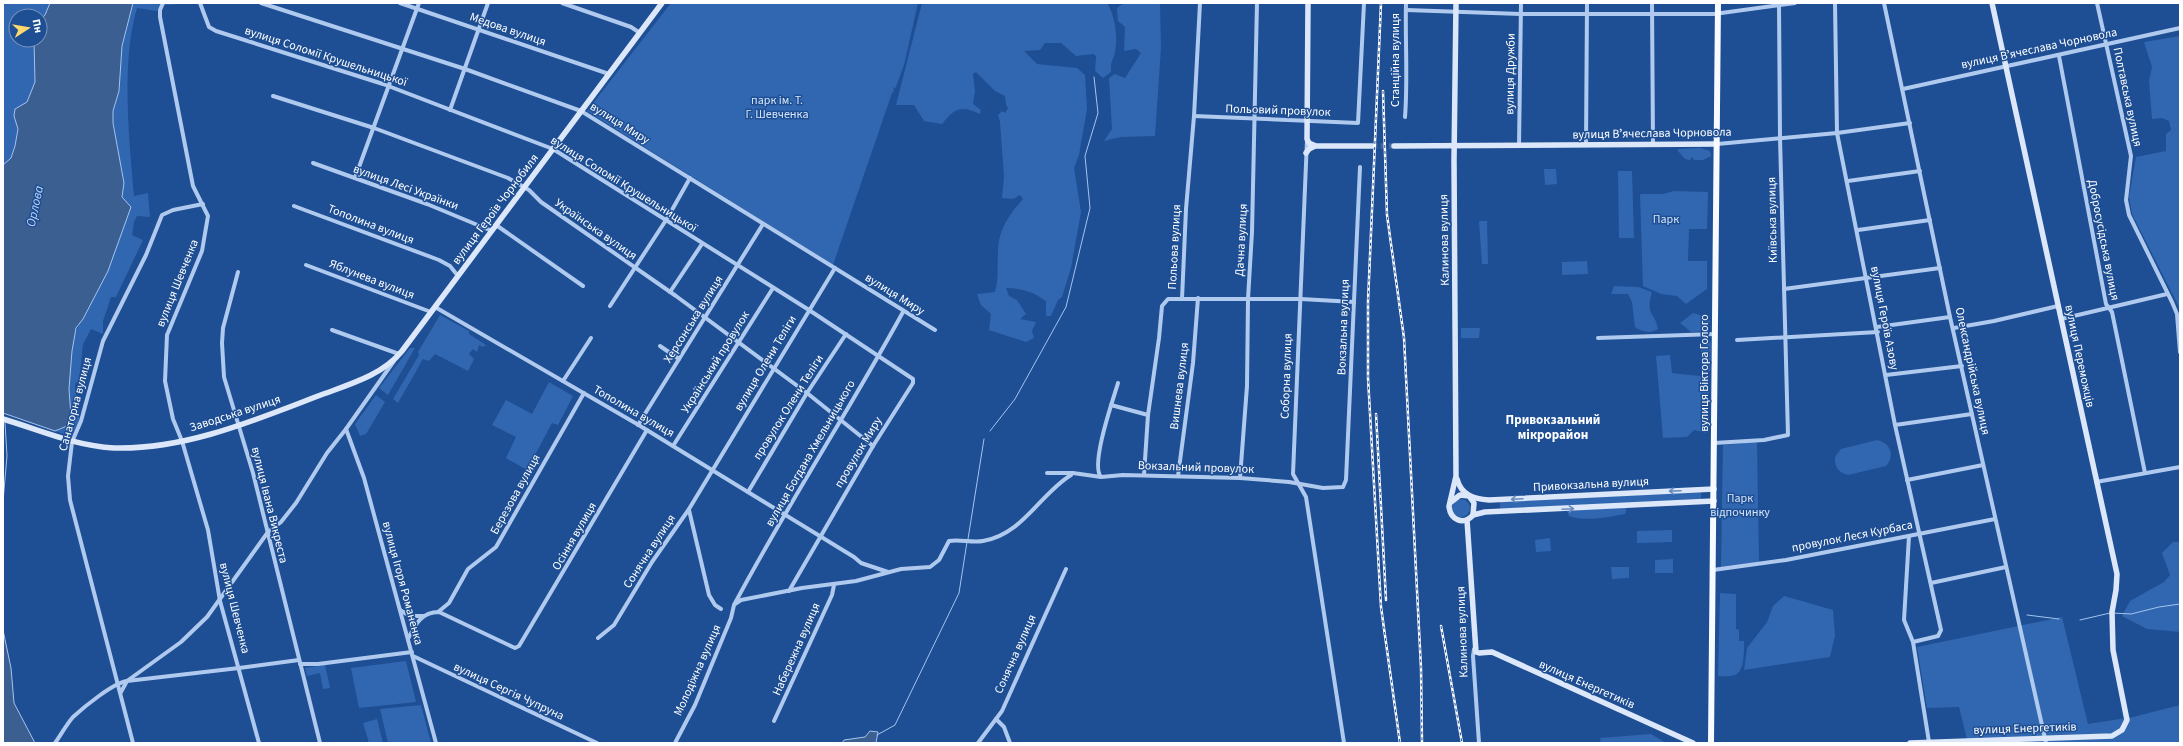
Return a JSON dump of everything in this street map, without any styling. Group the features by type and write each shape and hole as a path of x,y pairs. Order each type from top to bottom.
{"main road":[{"name":"вулиця Віктора Голого","path":"1711,743 1718,3"}],"street":[{"name":"вулиця Шевченка","path":"163,3 160,10 160,17 193,186 208,216 202,251 170,326 165,352 165,381 172,419 182,441 208,530 220,600 259,743"},
{"name":"вулиця Соломії Крушельницької","path":"200,3 209,27 216,31 389,86 553,149 665,221 809,310 879,355 913,379"},
{"name":"вулиця Миру","path":"262,3 464,69 581,111 835,268 903,312 935,330"},
{"name":"Медова вулиця","path":"400,3 609,74"},
{"path":"355,178 419,3"},
{"path":"450,110 488,3"},
{"path":"562,3 632,27 640,33"},
{"name":"вулиця Героїв Чорнобиля","path":"127,680 192,632 220,600 268,532 287,515 327,453 395,360 662,3"},
{"name":"Польова вулиця","path":"1144,475 1148,414 1162,306 1168,299 1182,298 1186,209 1194,116 1200,3"},
{"name":"Дачна вулиця","path":"1240,478 1247,386 1248,299 1252,232 1257,3"},
{"name":"Соборна вулиця","path":"1308,3 1307,138 1293,474 1306,497 1315,565 1344,743"},
{"name":"Польовий провулок","path":"1194,116 1358,123 1360,120 1364,3"},
{"name":"Станційна вулиця","path":"1405,117 1407,88 1405,65 1406,3"},
{"name":"Калинова вулиця","path":"1451,502 1456,476 1454,146 1456,3"},
{"name":"вулиця Дружби","path":"1519,146 1521,3"},
{"path":"1586,145 1587,3"},
{"path":"1652,3 1653,145"},
{"path":"1406,10 1521,14 1717,14 1795,3"},
{"name":"вулиця Героїв Азову","path":"1835,3 1837,133 1868,278 1895,425 1941,633 1938,636 1913,642"},
{"name":"Олександрійська вулиця","path":"1884,3 1950,317 1954,328 2045,741"},
{"name":"вулиця Переможців","path":"1992,3 2117,574 2112,612 2113,650 2127,714"},
{"name":"Полтавська вулиця","path":"2097,3 2130,156 2126,200 2128,216 2177,314 2180,352"},
{"name":"Київська вулиця","path":"1714,443 1764,440 1788,435 1780,138 1779,5"},
{"name":"вулиця Вʼячеслава Чорновола","path":"1903,89 2059,56 2180,28"},
{"name":"Добросусідська вулиця","path":"2059,56 2108,308 2112,312 2145,473"},
{"name":"Українська вулиця","path":"273,96 374,128 508,178 525,187 541,202 670,292 807,393 873,446"},
{"name":"вулиця Вʼячеслава Чорновола","path":"1394,146 1717,144 1837,133 1910,123"},
{"path":"1307,138 1309,143 1316,146 1372,146"},
{"path":"1306,153 1309,149 1316,146"},
{"name":"вулиця Лесі Українки","path":"313,163 427,204 492,231"},
{"name":"Вокзальна вулиця","path":"1343,487 1346,480 1360,167"},
{"path":"1848,181 1920,171"},
{"path":"610,306 665,221 690,178"},
{"name":"Санаторна вулиця","path":"133,743 70,500 68,476 72,442 81,421 103,341 146,255 162,215 173,210 203,204"},
{"name":"Тополина вулиця","path":"294,206 439,260 450,266 458,276"},
{"path":"1858,230 1930,220"},
{"name":"Херсонська вулиця","path":"638,425 763,224"},
{"path":"496,226 583,286"},
{"path":"670,292 702,244"},
{"name":"Яблунева вулиця","path":"306,265 433,309"},
{"name":"вулиця Олени Теліги","path":"712,469 835,268"},
{"path":"1784,289 1940,268"},
{"name":"вулиця Івана Викреста","path":"238,272 223,328 222,343 224,377 253,473 320,743"},
{"name":"Український провулок","path":"674,446 773,288"},
{"path":"2061,319 2167,294"},
{"path":"1182,298 1301,299 1354,302"},
{"name":"Вишнева вулиця","path":"1178,476 1193,363 1198,298"},
{"path":"1954,328 1994,321 2058,306"},
{"name":"Тополина вулиця","path":"433,309 563,381 647,430 820,536"},
{"name":"вулиця Богдана Хмельницького","path":"734,605 784,514 903,312"},
{"path":"1737,340 1877,329 1950,317"},
{"path":"332,330 400,354"},
{"name":"провулок Олени Теліги","path":"748,492 807,393 846,334"},
{"path":"1598,338 1715,334"},
{"path":"563,381 592,338"},
{"path":"660,346 679,359"},
{"name":"Заводська вулиця","path":"3,419 72,442 115,448 157,445 182,441 238,425 361,379 395,360"},
{"path":"1886,375 1962,366"},
{"name":"провулок Миру","path":"789,591 873,446 913,383 913,379"},
{"path":"1101,477 1097,473 1097,466 1103,433 1118,383"},
{"name":"Березова вулиця","path":"437,612 449,603 468,569 496,547 584,394"},
{"path":"1111,405 1148,414"},
{"path":"1895,425 1972,414"},
{"name":"вулиця Ігоря Романенка","path":"346,429 364,478 436,743"},
{"name":"Осіння вулиця","path":"437,612 443,613 515,648 522,643 647,430"},
{"path":"1907,480 1983,465"},
{"path":"2096,482 2180,467"},
{"name":"Сонячна вулиця","path":"598,638 614,625 652,562 689,509 712,469"},
{"name":"Вокзальний провулок","path":"1047,473 1073,473 1101,477 1144,475 1240,478 1289,482 1299,485 1323,488 1343,487"},
{"path":"734,605 741,600 789,591 856,582 901,569 930,567 935,565 949,541 983,542 1001,535 1027,517 1059,484 1073,473"},
{"path":"1456,476 1460,488 1469,496 1474,503 1473,515 1467,520 1458,520 1451,515 1451,502 1456,496 1469,496"},
{"name":"Привокзальна вулиця","path":"1469,496 1481,499 1497,500 1714,489"},
{"name":"Привокзальна вулиця","path":"1473,515 1485,512 1714,501"},
{"path":"689,509 689,518 709,595 715,605 721,610"},
{"name":"провулок Леся Курбаса","path":"1713,570 1778,561 1995,519"},
{"name":"Калинова вулиця","path":"1467,520 1474,646 1473,656 1479,743"},
{"path":"820,536 861,563 888,572"},
{"path":"1909,536 1904,620 1913,642 1930,742"},
{"path":"1931,583 2006,567"},
{"name":"Сонячна вулиця","path":"978,743 996,719 1066,569"},
{"name":"Набережна вулиця","path":"774,721 832,595 834,585"},
{"name":"Молодіжна вулиця","path":"675,743 695,705 731,618 734,605"},
{"path":"400,610 410,616 424,616 437,612"},
{"path":"408,639 415,626 424,616"},
{"name":"вулиця Енергетиків","path":"1474,646 1478,653 1492,652 1693,743"},
{"path":"55,743 72,718 118,682 299,662 412,654"},
{"name":"вулиця Сергія Чупруна","path":"412,654 597,743"},
{"path":"121,693 127,680"},
{"name":"вулиця Енергетиків","path":"1910,743 2045,741 2117,734 2126,726 2127,714"},
{"path":"996,719 1004,727 1010,743"}],"green space":[{"path":"3,3 50,3 48,8 8,8 8,48 34,48 35,82 27,102 15,110 14,116 18,129 15,146 11,158 3,165"},
{"path":"133,3 197,3 165,5 156,11 137,8 129,52 128,101 130,150 134,196 148,193 150,217 137,216 134,222 132,235 143,240 116,297 111,297 103,321 103,334 91,329 83,344 79,382 75,383 79,417 76,430 72,437 55,431 67,426 69,421 69,371 72,343 78,326 83,319 122,197 124,183 113,123 113,111 119,91 122,46"},
{"name":"парк ім. Т. Г. Шевченка","path":"671,3 918,3 904,65 895,89 893,87 894,91 892,93 833,265 587,111"},
{"path":"922,3 1107,3 1112,14 1115,26 1116,45 1111,65 1111,72 1103,78 1095,71 1096,56 1093,54 1076,56 1061,43 1045,43 1040,50 1024,51 1037,64 1077,68 1085,75 1087,109 1079,155 1074,168 1081,212 1071,268 1062,297 1058,300 1051,316 1046,316 1046,301 1027,291 1006,288 1009,296 1017,300 1026,314 1020,319 1036,322 1032,331 1034,338 1026,342 989,330 991,314 981,305 977,294 995,292 997,282 998,244 1002,230 1013,211 1023,199 1020,195 1013,199 1002,198 1004,177 1000,122 998,115 1002,111 1005,113 1008,108 1006,105 1005,96 995,91 976,72 973,74 975,91 973,104 981,110 980,114 963,109 954,111 942,124 924,121 914,105 896,105"},
{"path":"1124,3 1160,3 1161,48 1155,136 1121,137 1104,141 1112,129 1109,78 1115,74 1125,78 1141,53 1136,49 1124,51 1125,27 1118,21 1117,8"},
{"path":"2180,36 2180,309 2132,214 2129,197 2136,157 2166,151 2166,134 2171,130 2169,121 2162,118 2152,119 2149,81 2152,67 2144,42"},
{"path":"1700,148 1710,151 1711,156 1703,160 1694,160 1692,157 1690,160 1685,159 1678,151 1678,149"},
{"path":"1544,169 1556,169 1557,184 1545,185"},
{"path":"1618,171 1632,171 1634,238 1619,238"},
{"name":"Парк","path":"1674,191 1708,192 1707,229 1689,229 1688,261 1707,261 1707,289 1686,304 1677,296 1661,294 1643,286 1640,194 1663,194"},
{"path":"1479,221 1487,221 1488,264 1482,264"},
{"path":"1587,261 1588,274 1562,275 1562,262"},
{"path":"1614,286 1638,287 1652,292 1650,310 1657,323 1658,329 1652,332 1646,332 1635,327 1632,302 1628,294 1611,294"},
{"path":"1693,313 1710,321 1706,331 1691,332 1680,323"},
{"path":"440,315 469,331 469,334 486,345 483,347 479,345 477,352 473,349 469,354 474,359 468,371 435,354 429,361 423,359 398,403 393,399 419,355 418,352"},
{"path":"1461,328 1480,328 1479,338 1461,338"},
{"path":"1703,338 1708,338 1711,343 1710,371 1701,371 1701,340"},
{"path":"410,348 415,348 388,395 379,388"},
{"path":"1670,355 1672,373 1709,377 1709,429 1706,433 1694,430 1687,437 1663,438 1656,356"},
{"path":"549,382 573,396 558,425 552,423 527,470 506,458 516,437 492,425 506,400 532,414"},
{"path":"376,395 385,402 366,434 360,436 355,424"},
{"path":"1877,440 1886,444 1890,450 1891,454 1889,462 1886,466 1848,475 1842,473 1836,467 1835,457 1841,449"},
{"name":"Парк відпочинку","path":"1757,442 1759,562 1721,567 1723,445"},
{"path":"1701,492 1701,499 1500,509 1500,502"},
{"path":"1461,499 1467,502 1470,508 1467,514 1461,517 1455,514 1452,508 1455,502"},
{"path":"1627,507 1625,514 1582,519 1569,516 1567,511"},
{"path":"1672,530 1672,542 1637,543 1637,531"},
{"path":"1550,538 1551,551 1536,552 1535,540"},
{"path":"2173,542 2180,542 2180,632 2147,629 2122,616 2130,601 2164,582 2170,575 2162,553"},
{"path":"1673,559 1673,573 1655,573 1655,560"},
{"path":"1611,567 1629,567 1629,578 1612,579"},
{"path":"1720,593 1736,594 1736,629 1739,630 1739,641 1744,641 1741,669 1738,673 1731,676 1718,676"},
{"path":"1784,596 1833,610 1835,636 1830,657 1744,670 1747,648 1767,622 1773,606"},
{"path":"2062,617 2088,724 2133,717 2180,705 2180,743 1968,743 1959,707 1927,708 1917,647"},
{"path":"406,661 416,702 359,708 351,668"},
{"path":"325,665 330,688 323,689 320,673 307,676 305,668"},
{"path":"421,705 431,743 388,743 380,709"},
{"path":"377,719 383,743 369,743 363,723"},
{"path":"1651,734 1666,743 1601,743 1600,738"}],"water":[{"path":"50,3 133,3 122,46 119,91 113,111 113,123 124,183 122,197 131,207 108,271 83,319 76,328 72,351 69,389 71,417 67,426 55,431 3,413 3,165 11,158 15,146 18,129 14,116 15,109 27,102 35,82 34,48 48,48 48,8"},
{"path":"3,630 11,668 14,703 35,743 3,743"},
{"path":"870,731 878,732 876,743 842,743 844,740 865,737"}],"waterway":[{"path":"990,431 1015,399 1066,307 1090,208 1085,156 1098,113 1094,77"},
{"name":"Орлова","path":"3,502 7,456 5,423"},
{"path":"968,539 984,439"},
{"path":"877,735 895,725 959,593 967,542"},
{"path":"2113,613 2131,614 2159,607 2180,604"},
{"path":"2080,620 2110,613"},
{"path":"2027,615 2059,619"}],"tunnel":[{"path":"1372,146 1394,146"}],"railway":[{"path":"1381,3 1368,302 1368,378 1381,607 1400,743"},
{"path":"1383,91 1387,215 1404,338 1421,668 1422,743"},
{"path":"1376,414 1386,600"},
{"path":"1441,626 1462,743"}],"district":[{"name":"Привокзальний мікрорайон","path":"1553,426"}]}
